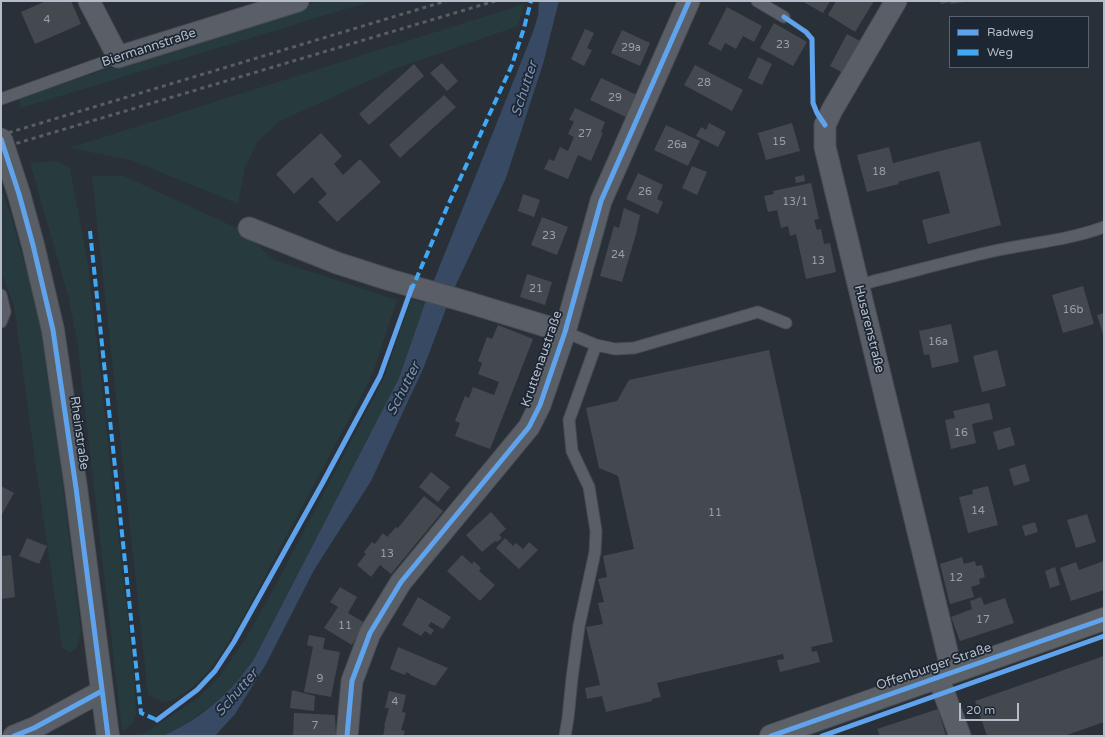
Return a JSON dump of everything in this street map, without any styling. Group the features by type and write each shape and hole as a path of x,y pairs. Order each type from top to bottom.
{"main road":[{"name":"Rheinstraße","path":"1,139 19,194 33,245 53,330 79,510 108,736"},
{"name":"Offenburger Straße","path":"771,736 1104,619"}],"street":[{"path":"89,1 118,57"},
{"name":"Biermannstraße","path":"118,57 298,1"},
{"name":"Kruttenaustraße","path":"347,736 352,681 370,633 401,582 529,427 540,405 565,332 601,201 689,1"},
{"name":"Husarenstraße","path":"896,1 855,69 825,125 825,147 858,285 960,736"},
{"name":"Kruttenaustraße","path":"249,228 337,263 412,287 565,332"},
{"path":"14,736 34,728 102,691"}],"lane":[{"path":"757,1 784,17"},
{"name":"Biermannstraße","path":"1,99 118,57"},
{"path":"858,285 995,251 1043,243 1104,227"},
{"path":"1,295 4,312 1,322"},
{"path":"565,332 596,345 615,350 634,348 758,312 786,323"},
{"path":"565,736 579,626 596,552 596,531 589,487 572,451 569,420 596,345"}],"green space":[{"path":"318,1 372,1 21,108 18,98"},
{"path":"524,4 518,26 397,68 280,121 258,141 245,167 238,204 131,160 69,148"},
{"path":"56,161 70,168 88,264 134,675 136,715 132,724 122,731 77,340 68,295 30,163"},
{"path":"92,176 124,176 243,231 274,260 397,300 372,376 234,634 210,669 200,680 190,689 167,702 148,695"},
{"path":"1,187 15,229 38,312 53,407 81,632 77,647 70,653 62,647 14,305 1,272"},
{"path":"411,299 425,303 399,378 253,661 230,690 208,708 178,729 162,736 140,736 198,698 219,677 244,641 274,588 384,378"}],"water":[{"name":"Schutter","path":"539,1 559,1 543,64 506,178 452,293 423,369 371,481 314,570 266,664 235,714 215,736 162,736 189,722 214,704 232,687 253,661 399,378 425,303 533,32 538,16"}],"building":[{"path":"46,1 71,1 81,24 35,44 21,12"},
{"path":"802,1 830,1 823,13"},
{"path":"836,1 874,1 855,32 828,15"},
{"path":"940,1 964,2 951,4 950,2 941,4"},
{"path":"727,7 762,26 754,42 743,36 736,49 725,43 721,51 708,44"},
{"path":"774,23 807,42 793,66 760,48"},
{"path":"585,29 594,33 587,48 592,50 584,66 571,59"},
{"path":"622,30 650,43 640,66 611,53"},
{"path":"847,34 860,41 843,73 830,66"},
{"path":"758,57 772,64 762,85 748,78"},
{"path":"442,63 458,81 447,91 430,73"},
{"path":"414,64 424,76 369,125 359,114"},
{"path":"695,65 743,90 732,111 684,85"},
{"path":"601,78 639,96 628,118 590,100"},
{"path":"444,95 456,107 400,158 389,145"},
{"path":"575,108 605,122 601,132 603,133 591,161 578,155 568,179 544,169 549,159 554,161 560,147 568,151 574,137 568,134 574,121 569,120"},
{"path":"709,123 726,132 718,147 696,136 701,127 706,130"},
{"path":"792,123 800,151 766,160 758,133"},
{"path":"666,125 700,141 688,166 654,150"},
{"path":"321,133 342,156 334,164 343,175 360,159 381,182 337,222 318,202 327,194 312,177 294,194 276,174"},
{"path":"980,141 1001,225 928,244 922,220 950,213 939,171 898,182 899,184 867,192 857,155 889,147 893,163"},
{"path":"692,166 707,172 697,195 682,188"},
{"path":"638,173 663,185 657,199 663,202 658,214 626,199"},
{"path":"804,175 805,181 796,183 795,177"},
{"path":"811,183 819,219 814,220 817,230 821,229 824,244 830,243 836,272 806,279 796,234 790,236 788,226 781,228 777,210 768,212 764,196 774,194 773,191"},
{"path":"523,194 540,200 534,217 518,211"},
{"path":"624,208 640,215 622,282 600,276 614,226 619,228"},
{"path":"542,217 568,227 557,255 531,245"},
{"path":"527,274 552,282 545,305 520,297"},
{"path":"1083,286 1094,324 1063,333 1052,295"},
{"path":"1104,313 1104,337 1097,315"},
{"path":"951,324 959,362 932,368 929,354 924,355 919,331"},
{"path":"498,325 533,339 490,449 455,436 460,423 455,421 465,396 469,398 473,387 494,395 499,382 478,374 482,363 478,361 487,337 492,339"},
{"path":"769,350 833,642 811,647 812,652 817,651 820,662 780,672 777,660 784,659 783,654 657,683 661,697 652,699 652,701 606,712 602,696 587,699 585,688 600,685 586,627 603,624 598,603 604,602 598,579 607,577 603,556 634,549 618,476 599,468 586,408 617,401 629,380"},
{"path":"997,350 1006,386 982,392 973,356"},
{"path":"989,403 993,419 972,424 976,443 951,449 945,420 955,418 953,411"},
{"path":"1010,427 1015,445 998,450 993,432"},
{"path":"1025,464 1030,481 1014,486 1009,469"},
{"path":"431,472 450,487 438,502 419,487"},
{"path":"1,486 14,493 1,516"},
{"path":"988,486 998,525 968,533 959,497 973,494 972,490"},
{"path":"424,496 443,511 391,574 380,565 371,577 357,565 366,554 364,552 372,542 375,544 383,533 387,537 396,527 398,528"},
{"path":"491,512 506,529 499,535 502,538 497,542 495,541 482,552 466,535"},
{"path":"1087,514 1096,542 1076,548 1067,520"},
{"path":"1035,522 1038,532 1025,536 1022,526"},
{"path":"27,538 47,546 39,564 19,556"},
{"path":"505,538 513,546 516,543 523,549 529,542 538,550 519,569 496,548"},
{"path":"11,555 15,597 1,599 1,556"},
{"path":"462,555 472,564 474,561 481,568 479,571 495,585 480,601 447,571"},
{"path":"962,557 964,564 975,561 976,566 982,565 985,577 979,579 980,584 971,587 974,597 950,604 940,564"},
{"path":"1104,561 1104,590 1071,601 1060,568 1076,562 1079,570"},
{"path":"1055,567 1060,585 1050,588 1045,571"},
{"path":"340,587 357,597 348,613 365,623 352,645 324,628 338,607 330,602"},
{"path":"418,597 451,617 443,629 431,622 428,626 434,630 431,635 425,631 421,636 402,625"},
{"path":"981,597 984,605 1005,598 1014,623 960,641 951,617 972,609 970,601"},
{"path":"309,635 325,638 323,649 340,652 331,697 304,692 313,647 307,645"},
{"path":"398,647 448,668 435,686 406,672 405,675 390,669"},
{"path":"1104,656 1104,722 1064,736 987,736 975,701"},
{"path":"292,690 315,696 314,711 290,708"},
{"path":"389,691 406,695 402,712 406,713 401,730 405,731 403,736 383,736 389,708 385,708"},
{"path":"938,709 946,736 880,736 877,729"},
{"path":"294,713 335,715 336,736 293,736"}],"railway":[{"path":"1,135 446,1"},
{"path":"1,148 495,1"}],"marked path":[{"path":"411,291 449,203 512,65 531,1"},
{"path":"90,231 141,713 157,720 160,718"}],"cycle path":[{"path":"347,736 352,681 370,633 401,582 529,427 540,405 565,332 601,201 689,1"},
{"path":"784,17 806,32 812,39 813,103 817,113 825,125"},
{"path":"1,139 19,194 33,245 53,330 76,488 108,736"},
{"path":"157,720 197,690 215,671 234,642 380,376 412,287"},
{"path":"771,736 1104,619"},
{"path":"822,736 1104,636"},
{"path":"14,736 34,728 102,691"}]}
